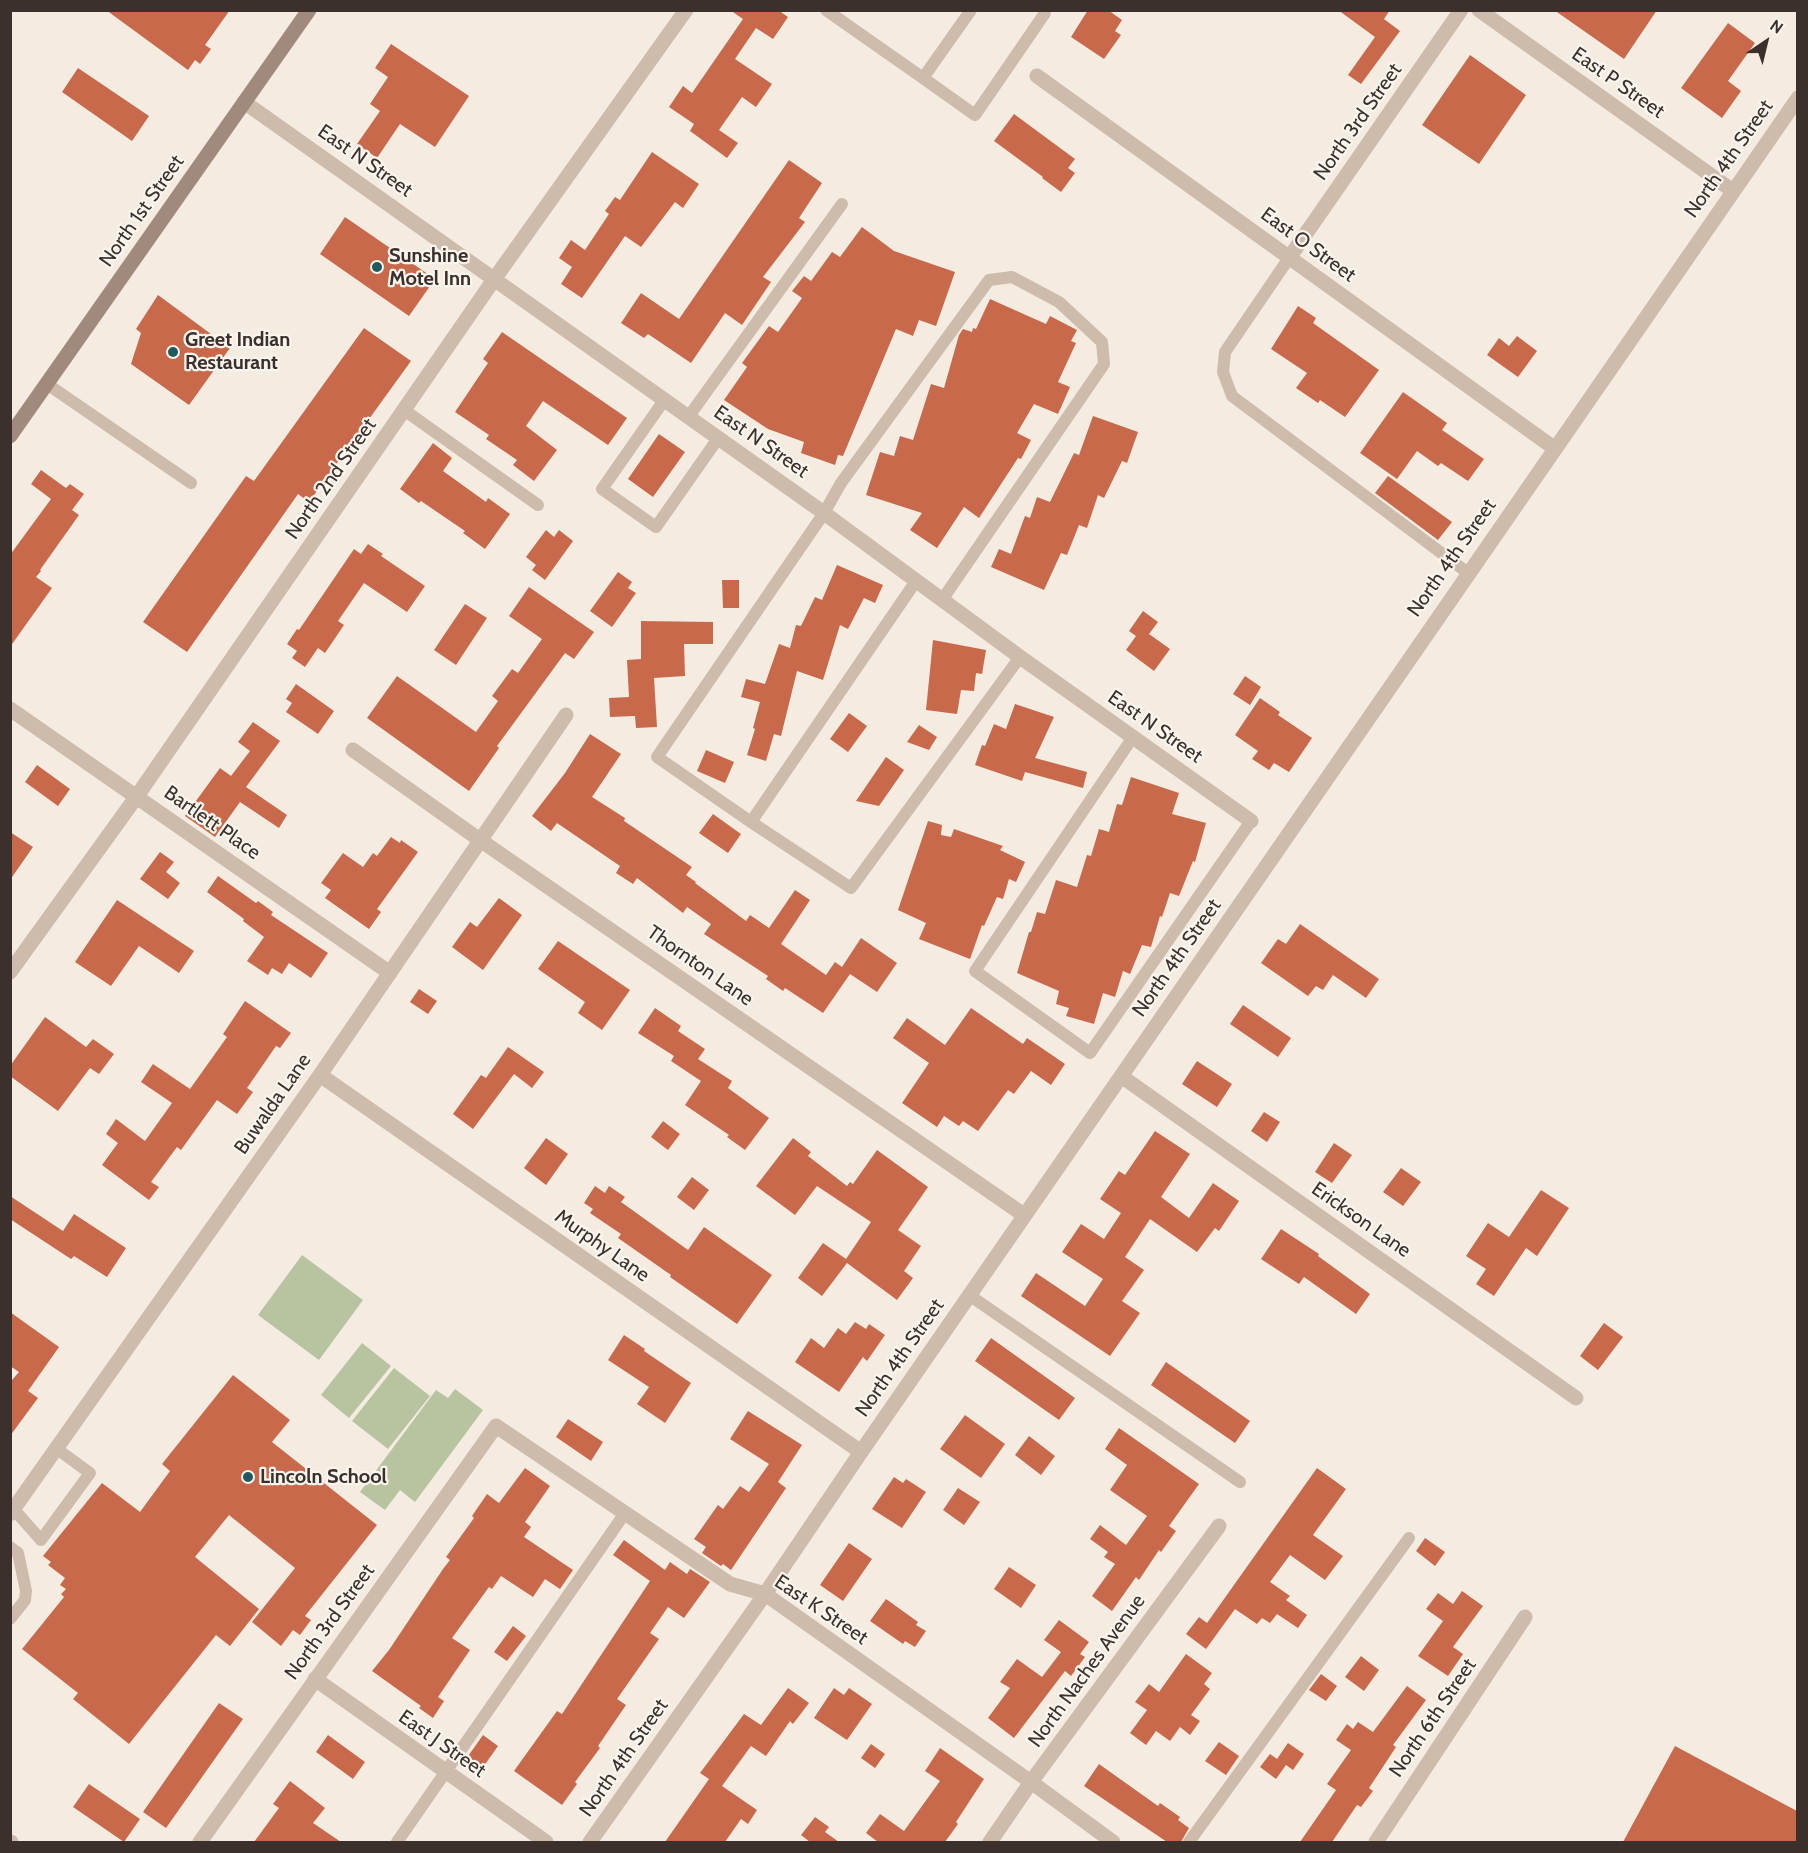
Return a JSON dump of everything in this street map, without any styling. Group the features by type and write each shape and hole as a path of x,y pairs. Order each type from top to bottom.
{"main road":[{"name":"North 1st Street","path":"10,436 309,10"}],"street":[{"name":"North 2nd Street","path":"10,972 137,796 495,278 686,10"},
{"name":"North 3rd Street","path":"1289,258 1461,10"},
{"name":"East P Street","path":"1479,10 1733,190"},
{"name":"East O Street","path":"1037,76 1554,448"},
{"name":"North 4th Street","path":"590,1842 765,1594 1024,1215 1797,98"},
{"name":"East N Street","path":"244,102 689,416 1020,657 1251,821"},
{"name":"Bartlett Place","path":"10,709 390,973"},
{"name":"Buwalda Lane","path":"12,1509 57,1449 320,1075 566,715"},
{"name":"Thornton Lane","path":"352,750 1024,1215"},
{"name":"Murphy Lane","path":"320,1075 861,1452"},
{"name":"Erickson Lane","path":"1121,1076 1576,1398"},
{"name":"North 3rd Street","path":"200,1842 496,1426"},
{"name":"East K Street","path":"496,1426 730,1584 765,1594 1113,1842"},
{"name":"North Naches Avenue","path":"990,1842 1031,1782 1219,1526"},
{"name":"North 6th Street","path":"1376,1842 1525,1617"},
{"name":"East J Street","path":"315,1679 546,1842"}],"lane":[{"path":"826,10 975,115 1045,14"},
{"path":"923,78 971,10"},
{"path":"689,416 842,204"},
{"path":"1289,258 1225,352 1223,372 1232,396 1468,573"},
{"path":"942,600 1104,364 1102,342 1059,302 1012,277 989,280 841,483 824,513 657,757 851,888 1020,657"},
{"path":"47,384 191,483"},
{"path":"665,399 602,489 656,527 718,437"},
{"path":"404,410 538,505"},
{"path":"751,822 916,581"},
{"path":"1132,737 975,971 1090,1053 1251,821"},
{"path":"969,1295 1239,1482"},
{"path":"12,1509 41,1540 90,1473 57,1449"},
{"path":"397,1842 625,1513"},
{"path":"1189,1842 1409,1538"},
{"path":"10,1547 18,1552 26,1591 25,1600 10,1620"}],"green space":[{"path":"302,1255 363,1300 319,1360 258,1315"},
{"path":"362,1343 391,1366 349,1418 321,1395"},
{"path":"394,1368 430,1396 388,1449 352,1421"},
{"path":"455,1389 483,1410 415,1502 400,1490 385,1510 360,1492 436,1390 448,1398"}],"building":[{"path":"106,10 230,10 205,45 211,49 200,64 195,60 188,70"},
{"path":"730,10 778,10 788,17 773,39 756,28 735,59 772,84 756,107 742,97 719,130 738,143 727,158 690,131 694,124 669,107 683,86 692,93 743,19"},
{"path":"1088,10 1108,10 1122,20 1115,31 1121,35 1104,59 1071,37"},
{"path":"1338,10 1390,10 1384,19 1400,31 1361,84 1348,75 1375,37"},
{"path":"1554,10 1657,10 1624,59"},
{"path":"1728,23 1755,43 1728,81 1741,91 1722,118 1681,88"},
{"path":"391,44 469,96 435,147 400,124 377,158 357,144 380,111 370,104 388,77 375,68"},
{"path":"1470,55 1526,95 1479,164 1422,125"},
{"path":"78,68 149,116 132,141 62,92"},
{"path":"1014,114 1075,159 1068,168 1075,173 1061,192 994,141"},
{"path":"652,152 699,184 683,208 675,202 641,247 625,236 582,298 561,284 572,267 559,258 571,240 585,250 609,214 605,211 615,197 620,200"},
{"path":"789,160 822,183 799,218 805,222 763,277 771,282 742,325 725,313 691,363 648,334 644,338 621,323 641,293 679,319"},
{"name":"Sunshine Motel Inn","path":"345,217 435,279 409,316 320,254"},
{"path":"862,227 894,251 955,272 936,326 919,320 913,336 896,329 843,456 838,455 835,465 801,453 804,442 768,429 724,400 747,367 742,363 769,326 778,332 802,298 792,291 804,276 811,281 832,252 840,257"},
{"path":"158,295 230,348 189,405 131,364 141,333 136,329"},
{"path":"990,299 1046,324 1050,316 1077,330 1071,341 1076,343 1058,382 1070,387 1058,414 1034,404 1017,433 1031,440 1021,459 1018,458 979,518 964,507 937,548 910,530 922,513 866,495 880,452 894,456 900,436 913,440 931,384 944,388 959,335 963,329 972,332 973,328 976,329"},
{"path":"1298,306 1316,318 1313,323 1379,370 1345,417 1320,400 1318,403 1296,388 1307,373 1271,349"},
{"path":"364,328 411,361 309,502 298,494 187,652 143,622 246,476 254,481"},
{"path":"502,332 627,418 608,445 543,401 526,426 557,450 534,481 513,465 517,460 486,439 489,435 455,412 488,363 483,359"},
{"path":"1517,336 1537,351 1518,377 1487,355 1499,338 1509,346"},
{"path":"1403,392 1447,423 1442,430 1484,459 1468,481 1441,463 1438,466 1417,451 1397,479 1360,453"},
{"path":"1093,416 1138,432 1127,463 1122,461 1104,498 1098,495 1087,528 1079,525 1067,555 1061,553 1044,590 991,567 999,549 1011,554 1025,516 1030,518 1037,497 1050,502 1074,453 1079,455"},
{"path":"659,434 685,452 653,497 628,479"},
{"path":"433,443 452,458 443,471 486,502 488,498 510,514 485,549 463,533 465,531 400,489"},
{"path":"41,470 66,488 70,484 84,494 72,510 79,515 36,577 52,588 10,647 10,555 51,499 31,484"},
{"path":"1388,476 1452,522 1438,540 1375,493"},
{"path":"546,530 554,537 559,530 573,541 545,580 532,570 536,565 526,557"},
{"path":"368,544 383,554 381,556 425,586 407,612 364,583 338,621 344,625 325,653 318,648 305,667 292,658 297,651 287,644 354,549 361,554"},
{"path":"837,565 883,585 875,603 864,598 848,629 840,625 823,680 797,671 781,736 774,734 766,761 747,755 760,702 741,697 746,679 765,684 779,644 790,648 796,625 801,626 815,597 822,600"},
{"path":"618,572 632,582 628,588 636,593 612,627 590,611"},
{"path":"722,580 739,580 739,608 723,608"},
{"path":"529,587 594,632 574,659 565,653 497,746 499,748 469,791 367,718 397,676 476,732 498,701 492,696 512,669 518,673 542,639 509,616"},
{"path":"465,604 487,618 456,665 434,650"},
{"path":"1143,611 1158,622 1149,634 1170,649 1154,671 1126,650 1136,636 1129,631"},
{"path":"641,621 713,622 713,644 684,644 685,676 654,678 657,727 636,728 635,716 610,717 609,698 629,697 627,660 641,659"},
{"path":"933,640 986,650 982,674 976,673 974,691 961,690 957,714 926,710"},
{"path":"1245,676 1261,687 1250,705 1233,694"},
{"path":"296,684 334,711 318,734 286,712 292,703 286,699"},
{"path":"1260,698 1280,712 1278,715 1312,738 1289,772 1274,763 1269,770 1252,759 1258,751 1235,735"},
{"path":"1015,704 1054,717 1035,758 1087,772 1083,788 1025,772 1022,781 975,765 982,745 985,746 994,724 1006,729"},
{"path":"849,713 867,726 848,752 830,739"},
{"path":"253,722 280,741 246,787 287,815 279,828 240,802 215,837 185,816 220,768 231,776 250,751 238,742"},
{"path":"919,725 937,737 929,750 907,742"},
{"path":"590,734 621,754 592,797 692,867 686,875 746,921 750,915 769,928 795,890 810,900 781,944 826,975 835,962 842,967 861,938 897,963 877,992 850,974 823,1013 785,988 783,991 766,979 768,976 704,934 711,924 687,907 683,913 637,878 633,884 616,873 620,866 557,823 551,831 532,816 565,773"},
{"path":"706,750 734,762 725,783 697,771"},
{"path":"886,757 904,770 879,806 856,801"},
{"path":"37,765 70,789 58,806 25,782"},
{"path":"1131,777 1179,793 1172,814 1206,823 1195,862 1193,861 1179,896 1170,893 1151,947 1142,945 1130,974 1123,971 1115,997 1103,993 1094,1024 1066,1016 1069,1008 1056,1004 1059,991 1017,973 1037,912 1045,914 1056,880 1077,887 1087,855 1091,856 1099,829 1109,832 1117,804 1122,805"},
{"path":"713,814 741,834 728,853 699,833"},
{"path":"928,821 942,825 941,835 951,837 954,829 1003,846 1000,850 1025,862 1016,882 1009,879 1003,899 997,897 984,926 982,925 970,959 919,939 926,923 898,910"},
{"path":"10,832 33,847 10,880"},
{"path":"391,837 400,843 401,840 418,852 377,909 381,912 369,929 325,898 331,890 321,883 343,853 363,867 373,853 377,856"},
{"path":"160,852 174,862 166,872 180,883 168,899 140,879"},
{"path":"218,876 256,903 258,901 273,912 271,915 328,953 311,978 289,963 282,974 272,968 268,975 247,961 264,937 207,892"},
{"path":"499,898 522,915 483,970 452,947 470,922 477,927"},
{"path":"117,900 194,951 179,973 139,946 111,986 75,962"},
{"path":"1300,924 1379,979 1366,998 1333,975 1323,990 1316,986 1308,996 1261,963 1278,939 1286,944"},
{"path":"558,941 630,990 602,1030 578,1013 585,1002 538,969"},
{"path":"419,989 437,1001 428,1014 410,1002"},
{"path":"245,1001 291,1033 280,1048 276,1046 247,1088 253,1092 237,1114 217,1100 181,1150 177,1147 151,1182 159,1187 149,1200 102,1165 118,1143 106,1134 116,1119 145,1141 172,1103 141,1082 153,1064 190,1089 227,1037 223,1034"},
{"path":"1243,1005 1291,1038 1278,1057 1230,1024"},
{"path":"655,1008 681,1026 678,1031 705,1049 698,1059 732,1081 728,1088 769,1118 745,1150 727,1137 729,1135 685,1105 701,1081 671,1061 674,1056 638,1033"},
{"path":"971,1008 1023,1044 1027,1038 1065,1064 1051,1085 1031,1071 1014,1094 1008,1090 978,1131 963,1121 959,1126 944,1116 937,1127 902,1103 929,1063 893,1038 907,1018 945,1045"},
{"path":"45,1017 86,1047 93,1039 114,1054 99,1074 90,1068 58,1111 10,1076 10,1066"},
{"path":"508,1047 544,1072 532,1088 514,1074 473,1129 453,1114 481,1075 486,1078"},
{"path":"1197,1061 1232,1084 1217,1107 1182,1084"},
{"path":"1264,1112 1280,1122 1267,1142 1251,1131"},
{"path":"663,1121 680,1134 668,1150 651,1137"},
{"path":"1155,1131 1190,1154 1161,1197 1189,1218 1213,1183 1239,1201 1219,1231 1215,1228 1197,1252 1150,1219 1125,1257 1144,1270 1122,1301 1140,1313 1110,1356 1021,1296 1036,1273 1085,1306 1103,1279 1062,1252 1081,1224 1104,1239 1121,1213 1100,1199 1119,1171 1125,1175"},
{"path":"546,1138 568,1154 546,1185 524,1168"},
{"path":"793,1138 811,1152 808,1156 847,1186 850,1182 853,1184 877,1150 928,1187 898,1230 921,1246 904,1271 913,1278 897,1300 847,1263 822,1296 798,1278 823,1243 846,1259 871,1222 817,1186 795,1215 756,1186"},
{"path":"1334,1143 1352,1155 1332,1183 1315,1172"},
{"path":"1401,1168 1421,1182 1403,1206 1383,1192"},
{"path":"692,1177 709,1190 694,1210 677,1197"},
{"path":"595,1186 605,1193 609,1186 625,1197 621,1202 688,1250 704,1227 772,1275 737,1324 618,1238 621,1234 590,1213 593,1209 584,1203"},
{"path":"1541,1190 1569,1208 1537,1256 1526,1248 1494,1296 1476,1284 1486,1269 1466,1256 1488,1223 1509,1237"},
{"path":"10,1196 63,1231 74,1214 126,1248 107,1277 74,1256 71,1259 10,1219"},
{"path":"1281,1229 1319,1254 1318,1256 1370,1294 1356,1314 1304,1277 1299,1284 1261,1259"},
{"path":"10,1312 59,1347 28,1391 38,1398 10,1436 10,1379 12,1380 19,1372 10,1366"},
{"path":"855,1322 866,1329 869,1324 885,1335 867,1361 863,1357 839,1392 795,1362 811,1338 824,1348 838,1328 846,1334"},
{"path":"1604,1323 1623,1337 1598,1370 1580,1356"},
{"path":"624,1335 691,1383 665,1423 637,1404 649,1387 608,1360"},
{"path":"991,1338 1075,1398 1059,1420 975,1361"},
{"path":"1166,1362 1250,1421 1235,1443 1151,1385"},
{"path":"233,1375 290,1420 272,1442 377,1525 305,1616 311,1620 300,1635 293,1630 281,1646 252,1622 295,1568 229,1515 195,1557 259,1609 230,1646 216,1635 129,1744 73,1699 78,1693 22,1649 64,1597 61,1594 66,1589 60,1585 65,1578 48,1565 51,1562 43,1556 102,1483 140,1512 170,1471 162,1464"},
{"path":"748,1411 802,1445 778,1482 786,1488 731,1570 702,1553 706,1547 694,1539 718,1505 723,1509 740,1486 749,1492 769,1464 730,1439"},
{"path":"965,1415 1005,1444 981,1478 940,1449"},
{"path":"568,1419 603,1442 591,1461 556,1437"},
{"path":"1119,1428 1199,1484 1169,1526 1176,1531 1161,1552 1159,1550 1139,1580 1136,1577 1112,1611 1092,1596 1115,1564 1104,1557 1108,1552 1090,1539 1100,1525 1126,1545 1147,1516 1110,1490 1127,1465 1105,1449"},
{"path":"1029,1436 1055,1456 1041,1475 1015,1455"},
{"path":"525,1468 550,1486 525,1522 531,1527 524,1537 573,1570 560,1589 545,1579 533,1597 501,1576 492,1589 489,1587 452,1638 470,1650 438,1697 444,1701 433,1718 419,1708 421,1706 372,1671 389,1650 450,1560 446,1557 474,1518 472,1516 487,1494 499,1503"},
{"path":"1317,1468 1346,1489 1313,1535 1343,1556 1325,1580 1290,1555 1270,1582 1290,1596 1286,1600 1307,1615 1298,1628 1277,1614 1270,1623 1262,1618 1257,1624 1235,1609 1206,1649 1186,1634 1199,1617 1207,1623"},
{"path":"894,1477 903,1483 906,1479 926,1492 902,1528 872,1509"},
{"path":"958,1488 980,1502 964,1525 943,1510"},
{"path":"1425,1538 1445,1552 1435,1566 1416,1551"},
{"path":"624,1540 665,1570 670,1562 687,1574 690,1569 710,1582 684,1618 668,1607 650,1633 659,1639 617,1699 626,1705 562,1805 514,1771 557,1711 562,1714 650,1581 613,1555"},
{"path":"849,1543 872,1559 843,1601 820,1585"},
{"path":"1009,1567 1036,1585 1021,1608 994,1589"},
{"path":"1462,1591 1483,1606 1453,1647 1463,1654 1448,1676 1418,1656 1443,1621 1426,1609 1438,1593 1453,1604"},
{"path":"886,1599 918,1622 916,1625 926,1631 915,1647 905,1641 903,1644 870,1621"},
{"path":"1059,1620 1089,1642 1080,1654 1085,1657 1071,1676 1065,1671 1014,1738 988,1718 1010,1688 1000,1682 1017,1659 1042,1677 1061,1652 1044,1640"},
{"path":"513,1626 526,1636 507,1661 494,1652"},
{"path":"1186,1654 1212,1673 1204,1684 1210,1689 1191,1715 1200,1721 1190,1735 1180,1727 1170,1741 1156,1731 1146,1745 1130,1733 1147,1710 1135,1702 1149,1684 1159,1692"},
{"path":"1361,1656 1379,1670 1364,1691 1345,1677"},
{"path":"1321,1674 1337,1686 1326,1701 1309,1690"},
{"path":"1407,1686 1426,1700 1393,1745 1396,1747 1369,1788 1373,1791 1361,1807 1357,1805 1332,1842 1300,1842 1336,1790 1327,1784 1351,1750 1336,1740 1347,1724 1353,1729 1358,1722 1373,1732"},
{"path":"788,1688 809,1703 793,1724 790,1721 766,1756 751,1746 722,1786 757,1810 748,1824 741,1819 725,1842 665,1842 709,1779 700,1773 744,1714 761,1725"},
{"path":"834,1688 844,1695 849,1688 872,1704 847,1740 814,1718"},
{"path":"219,1703 243,1719 166,1828 143,1812"},
{"path":"328,1735 365,1762 353,1779 316,1752"},
{"path":"483,1735 498,1746 481,1770 466,1759"},
{"path":"1219,1742 1239,1756 1226,1775 1205,1761"},
{"path":"1288,1743 1304,1754 1293,1770 1286,1765 1276,1779 1260,1767 1270,1754 1277,1759"},
{"path":"871,1744 885,1754 875,1768 861,1758"},
{"path":"1675,1746 1797,1811 1797,1842 1623,1842"},
{"path":"940,1748 984,1779 945,1842 878,1842 866,1833 880,1814 904,1831 940,1781 925,1771"},
{"path":"1099,1764 1158,1806 1160,1803 1180,1817 1178,1820 1189,1828 1181,1842 1167,1842 1084,1786"},
{"path":"290,1781 325,1808 313,1823 341,1842 254,1842 279,1808 273,1804"},
{"path":"89,1784 140,1819 124,1842 73,1807"},
{"path":"815,1817 829,1827 825,1832 839,1842 810,1842 801,1835"}],"place":[{"name":"Sunshine Motel Inn","path":"377,267"},
{"name":"Greet Indian Restaurant","path":"173,352"},
{"name":"Lincoln School","path":"248,1477"}]}
